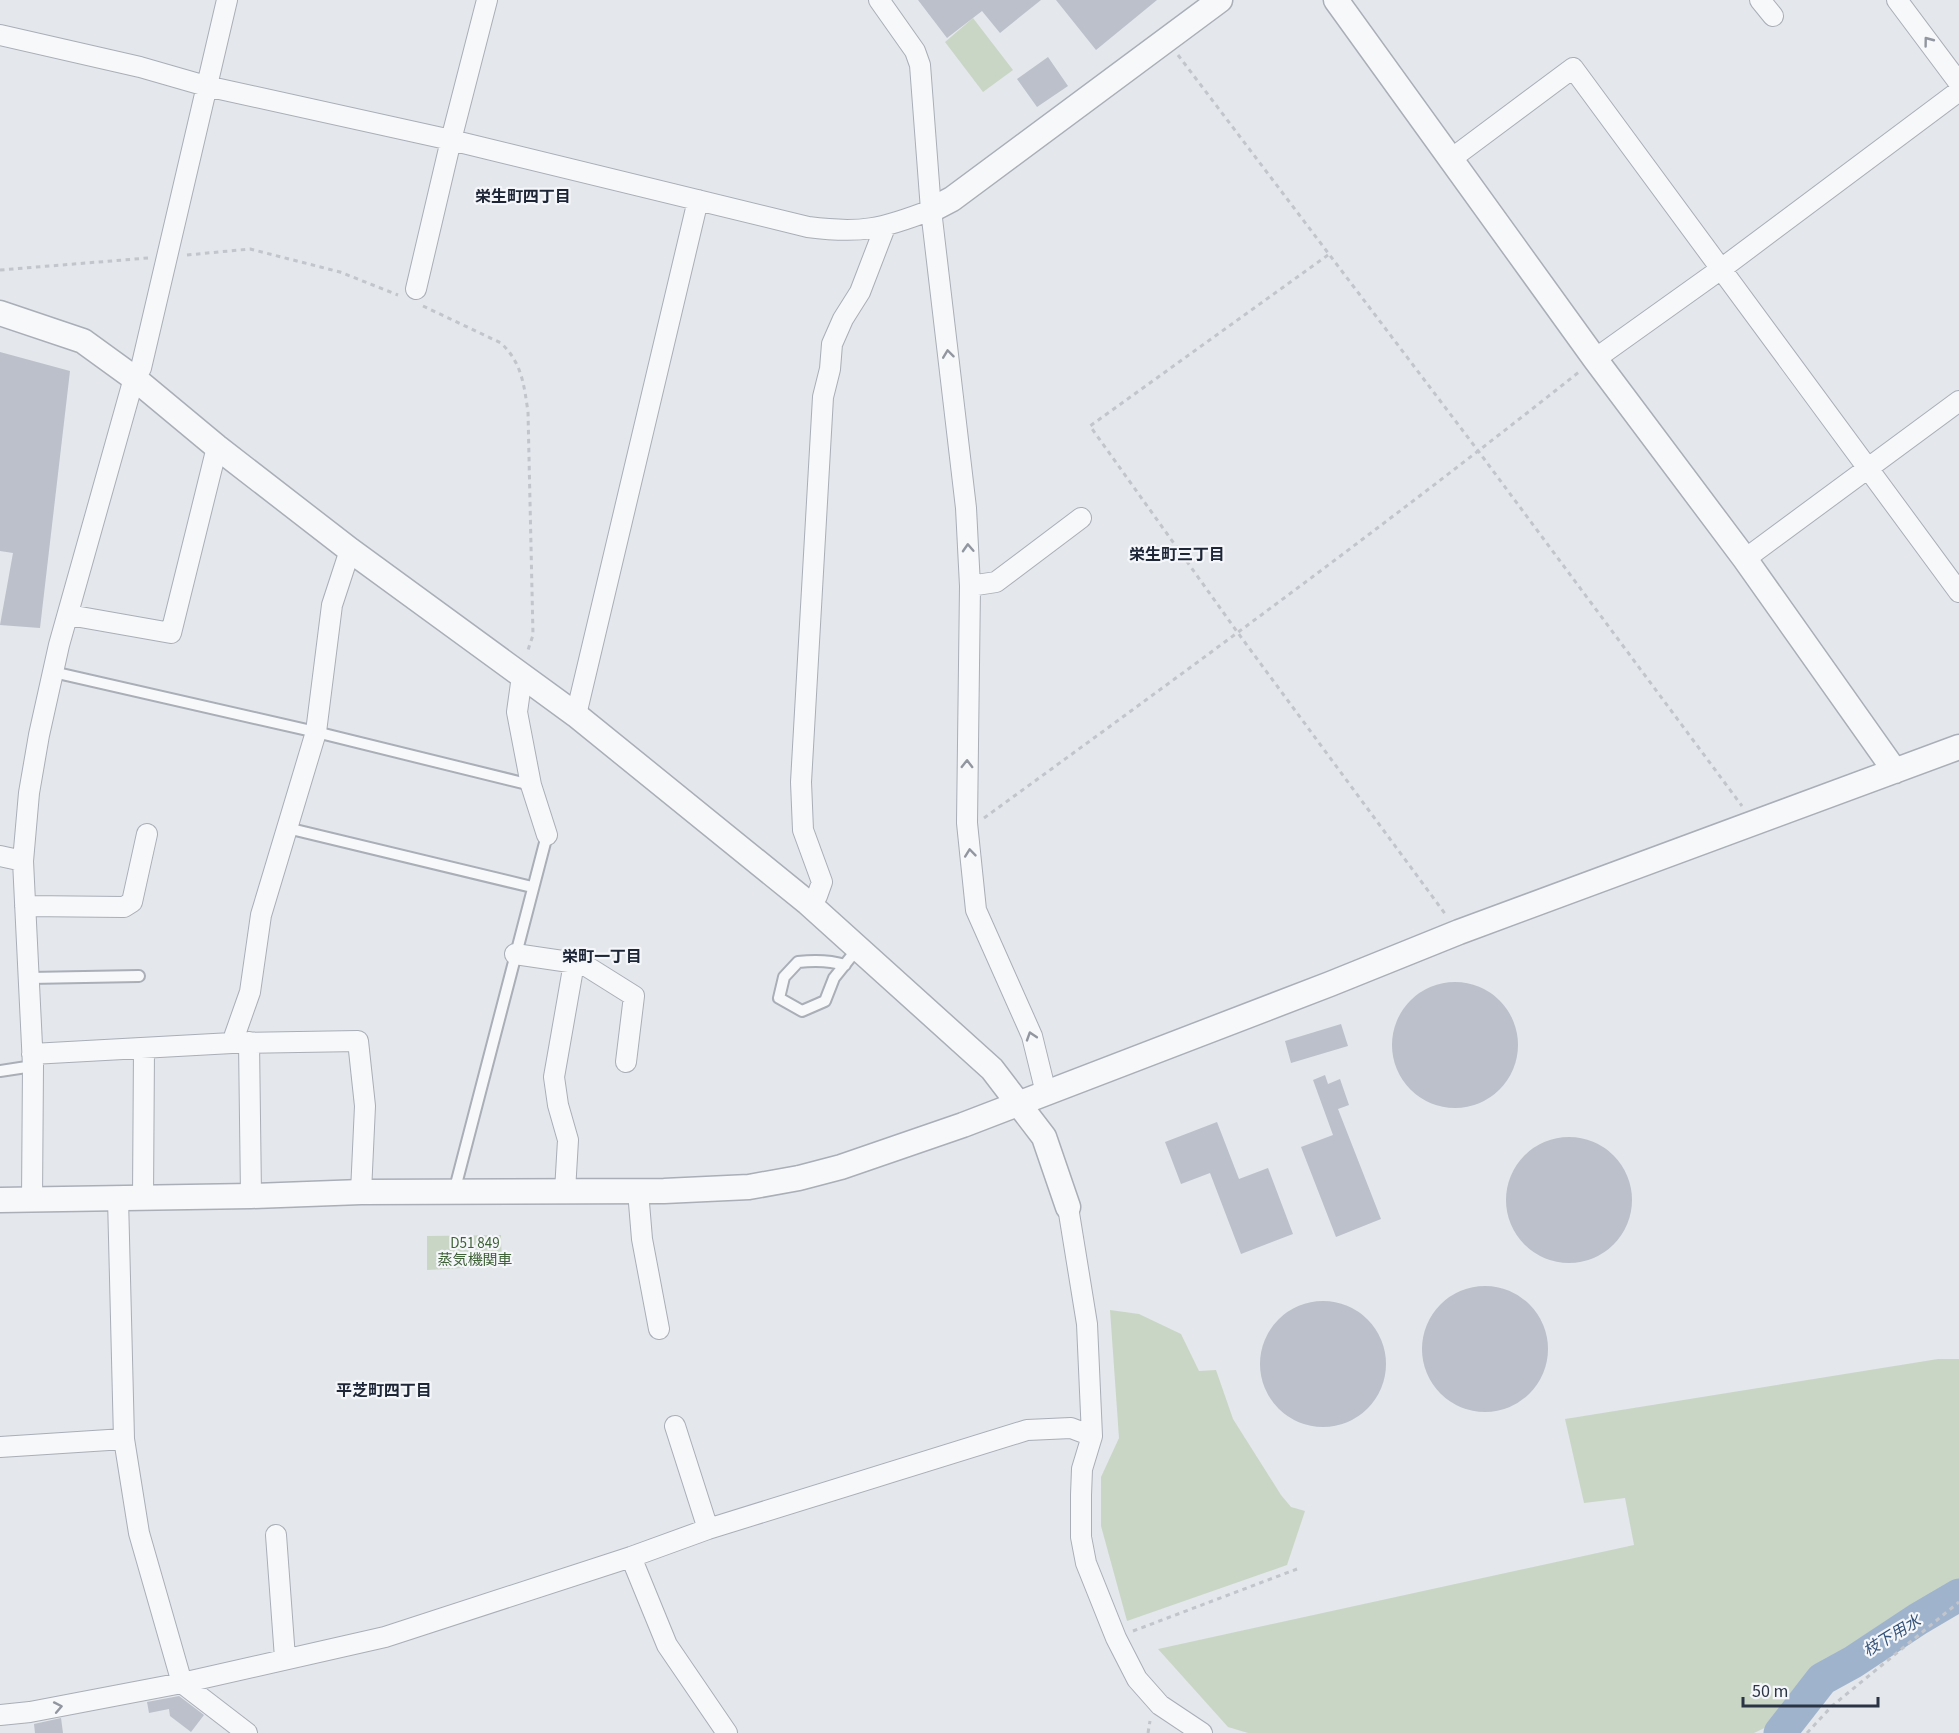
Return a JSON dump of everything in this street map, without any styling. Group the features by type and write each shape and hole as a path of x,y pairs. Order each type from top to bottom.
{"street":[{"path":"32,1200 33,1060 23,861 29,793 53,672 134,378 141,368 227,0"},
{"path":"413,297 487,0"},
{"path":"879,0 915,51 920,65 931,210 966,508 970,586 967,823 976,910 1032,1036 1046,1093"},
{"path":"0,35 141,67 206,86 451,140 808,226 857,231 885,227 931,210 952,199 1220,0"},
{"path":"1336,0 1595,359 1745,559 1894,771"},
{"path":"1760,0 1773,16"},
{"path":"1897,0 1959,82"},
{"path":"1451,159 1574,68 1959,592"},
{"path":"1595,359 1959,91"},
{"path":"576,715 698,200"},
{"path":"808,903 817,896 822,882 803,830 801,782 823,397 830,369 832,344 843,319 860,292 885,227"},
{"path":"0,313 83,341 134,378 217,447 350,550 524,665 576,715 808,903 851,956 992,1069 1044,1137 1068,1207 1087,1324 1092,1436 1082,1469 1080,1516 1086,1563 1116,1638 1137,1679 1160,1705 1202,1733"},
{"path":"1745,559 1959,401"},
{"path":"69,615 171,633 217,447"},
{"path":"970,586 996,582 1081,519"},
{"path":"251,1196 240,1043 261,915 316,732 332,605 350,550"},
{"path":"524,665 517,712 531,785 547,835"},
{"path":"0,1200 361,1192 638,1191 749,1187 799,1178 841,1167 963,1125 1459,932 1959,747"},
{"path":"25,906 124,907 132,902 147,834"},
{"path":"0,856 23,861"},
{"path":"515,954 583,964 634,996 626,1062"},
{"path":"565,1191 568,1140 558,1105 554,1077 574,963"},
{"path":"33,1060 144,1048 240,1043 358,1041 365,1106 361,1192"},
{"path":"143,1197 144,1048"},
{"path":"638,1191 642,1239 659,1329"},
{"path":"118,1198 124,1439 139,1533 182,1683 247,1733"},
{"path":"675,1426 708,1529"},
{"path":"0,1715 30,1712 182,1683 385,1637 631,1557 708,1529 1027,1430 1071,1428 1092,1436"},
{"path":"0,1447 124,1439"},
{"path":"276,1535 285,1658"},
{"path":"631,1557 667,1645 727,1733"}],"lane":[{"path":"53,672 316,732 531,785"},
{"path":"287,828 532,887"},
{"path":"454,1192 547,835"},
{"path":"851,956 834,978 825,1001 802,1011 779,998 784,977 798,962 833,961 851,956"},
{"path":"30,978 139,976"},
{"path":"0,1071 33,1060"}],"path":[{"path":"1166,40 1479,452 1755,824"},
{"path":"0,270 250,249 340,272 413,297 501,343 508,350 523,377 528,412 533,635 524,665"},
{"path":"1328,255 1090,426 1238,633 1459,932"},
{"path":"967,823 980,821 1238,633 1479,452 1595,359"},
{"path":"1116,1638 1297,1569"},
{"path":"1807,1733 1832,1706 1959,1602"}],"green space":[{"path":"973,18 1013,70 983,92 945,42"},
{"name":"D51 849 蒸気機関車","path":"501,1235 502,1266 427,1270 427,1236"},
{"path":"1110,1310 1139,1314 1181,1334 1199,1371 1216,1370 1233,1419 1281,1495 1291,1507 1305,1511 1287,1565 1127,1621 1101,1526 1101,1477 1119,1438"},
{"path":"1938,1359 1959,1359 1959,1590 1914,1606 1817,1703 1754,1733 1248,1733 1228,1727 1158,1649 1634,1545 1625,1498 1584,1503 1565,1419"}],"building":[{"path":"918,0 1041,0 1000,33 982,11 947,38"},
{"path":"1056,0 1157,0 1096,50"},
{"path":"1048,57 1068,86 1037,107 1017,79"},
{"path":"0,352 70,371 40,628 0,625 13,553 0,551"},
{"path":"1455,982 1479,987 1500,1000 1513,1021 1518,1045 1513,1069 1500,1090 1479,1103 1455,1108 1431,1103 1410,1090 1397,1069 1392,1045 1397,1021 1410,1000 1431,987"},
{"path":"1341,1024 1348,1046 1291,1063 1285,1041"},
{"path":"1325,1075 1328,1084 1340,1079 1349,1105 1338,1109 1381,1219 1336,1237 1301,1147 1333,1135 1313,1080"},
{"path":"1217,1122 1239,1179 1268,1168 1293,1234 1241,1254 1210,1173 1181,1184 1165,1142"},
{"path":"1569,1137 1593,1142 1614,1155 1627,1176 1632,1200 1627,1224 1614,1245 1593,1258 1569,1263 1545,1258 1524,1245 1511,1224 1506,1200 1511,1176 1524,1155 1545,1142"},
{"path":"1485,1286 1509,1291 1530,1304 1543,1325 1548,1349 1543,1373 1530,1394 1509,1407 1485,1412 1461,1407 1440,1394 1427,1373 1422,1349 1427,1325 1440,1304 1461,1291"},
{"path":"1323,1301 1347,1306 1368,1319 1381,1340 1386,1364 1381,1388 1368,1409 1347,1422 1323,1427 1299,1422 1278,1409 1265,1388 1260,1364 1265,1340 1278,1319 1299,1306"},
{"path":"179,1696 204,1715 191,1732 170,1716 169,1709 149,1713 147,1702"},
{"path":"61,1718 63,1733 35,1733 34,1724"}],"waterway":[{"name":"枝下用水","path":"1780,1733 1822,1679 1959,1595"}],"district":[{"name":"栄生町四丁目","path":"523,197"},
{"name":"栄生町三丁目","path":"1177,555"},
{"name":"栄町一丁目","path":"602,957"},
{"name":"平芝町四丁目","path":"384,1391"}]}
